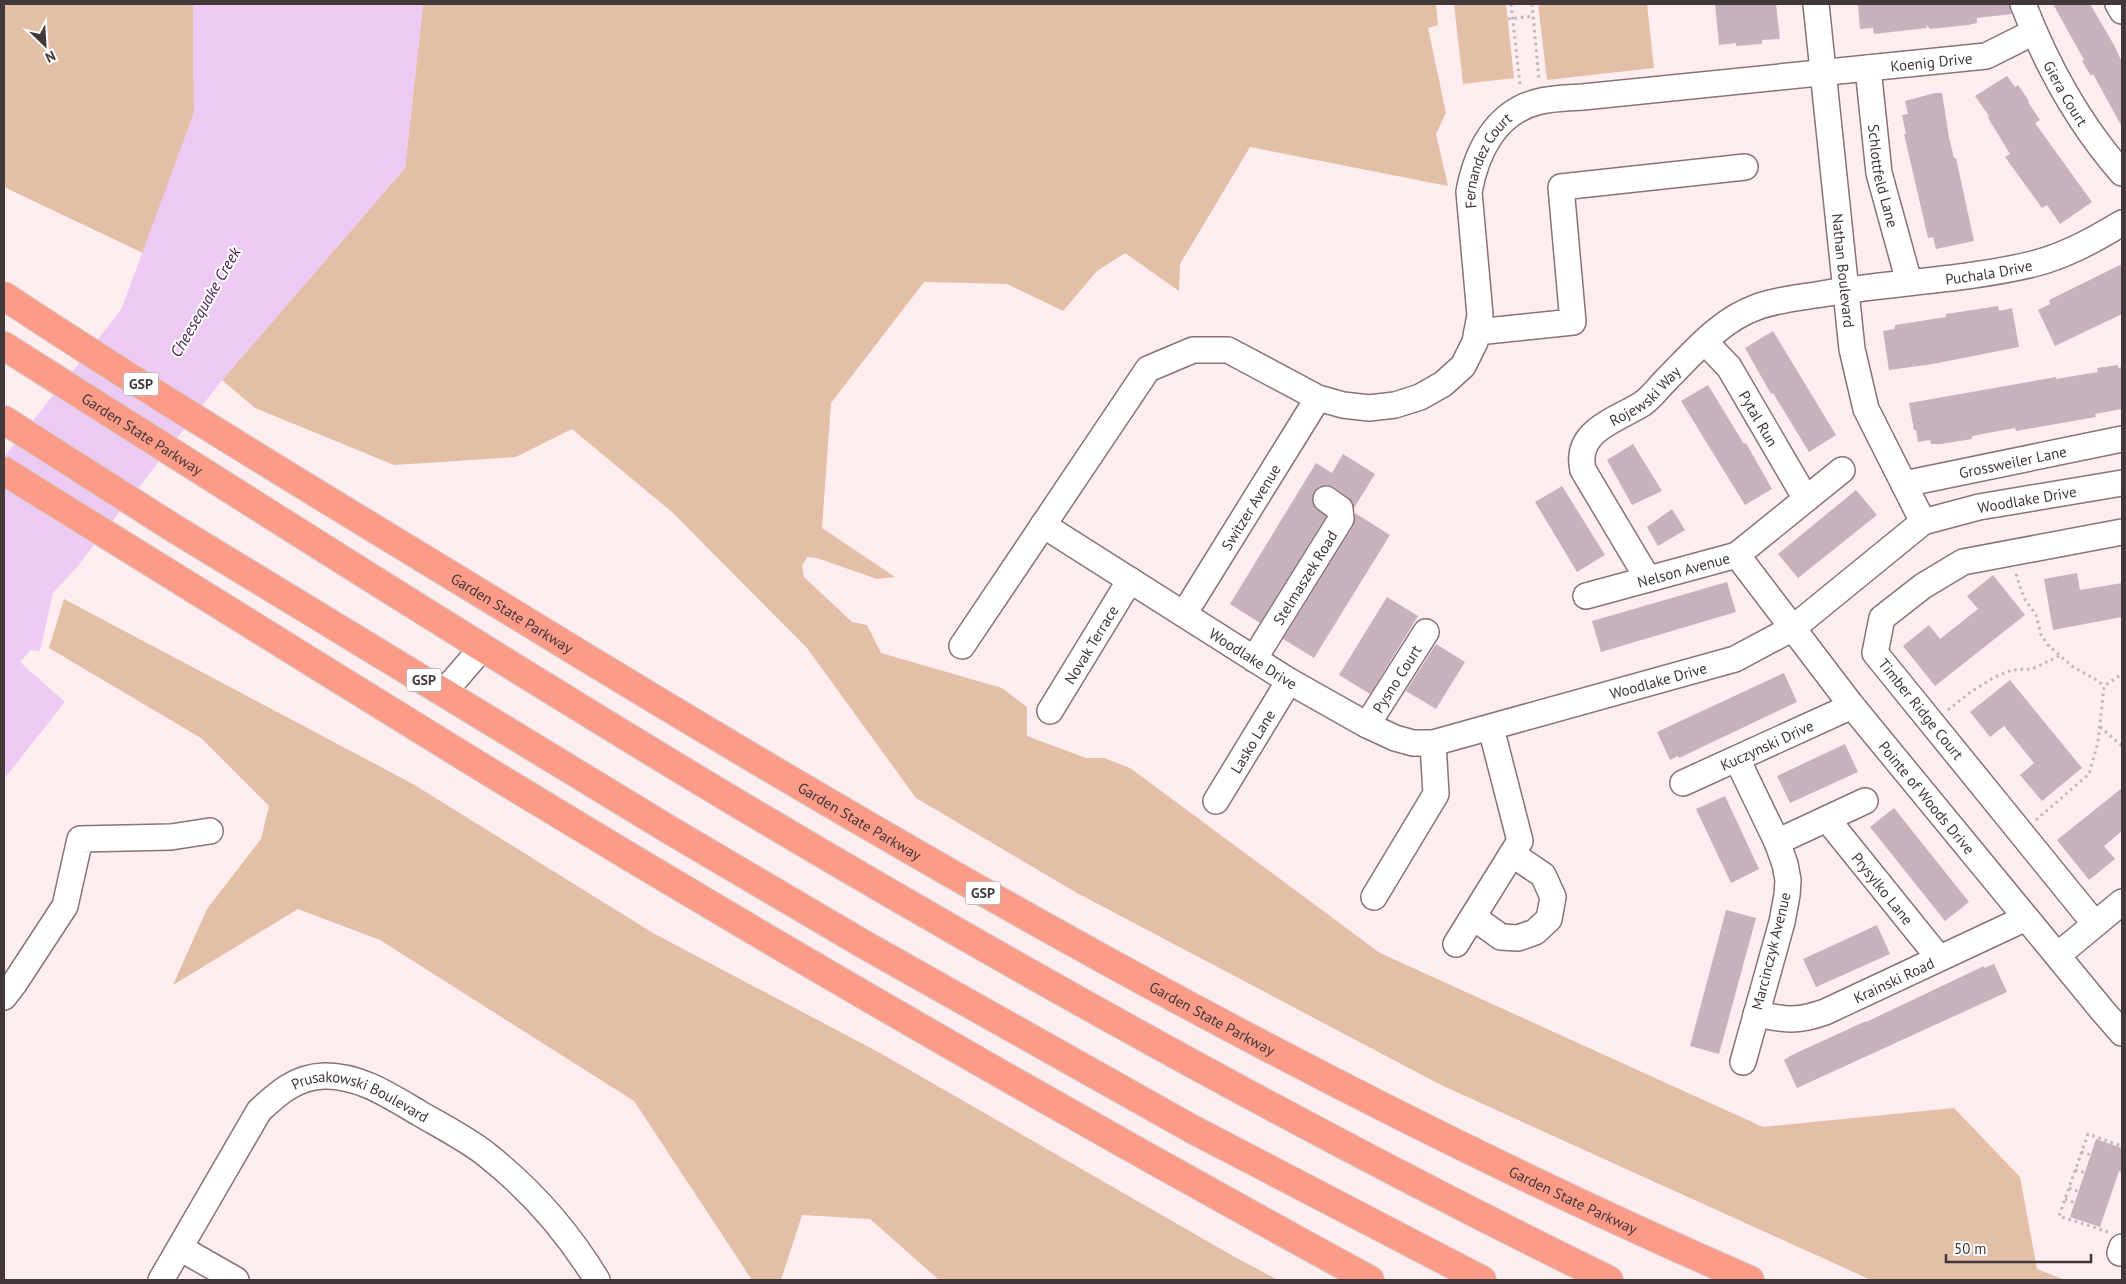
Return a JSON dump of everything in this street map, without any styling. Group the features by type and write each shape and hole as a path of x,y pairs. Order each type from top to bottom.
{"highway":[{"name":"Garden State Parkway","path":"4,296 246,450 662,705 896,843 1057,934 1190,1006 1404,1117 1537,1182 1750,1280"},
{"name":"Garden State Parkway","path":"13,352 482,648 749,810 1029,973 1276,1109 1461,1206 1609,1280"},
{"name":"GSP","path":"4,420 175,530 728,865 988,1016 1256,1163 1482,1280"},
{"path":"4,470 488,771 833,977 1370,1280"}],"street":[{"name":"Nathan Boulevard","path":"1816,4 1852,349 1866,409 1923,522"},
{"name":"Giera Court","path":"2023,4 2056,78 2082,122 2122,173"},
{"path":"2118,4 2122,11"},
{"name":"Koenig Drive","path":"1824,72 1986,56 2034,32"},
{"name":"Schlottfeld Lane","path":"1868,68 1879,173 1909,282"},
{"name":"Fernandez Court","path":"962,646 1148,369 1193,350 1228,350 1318,398 1343,405 1369,408 1396,405 1420,397 1443,384 1463,366 1475,342 1480,316 1469,192 1472,172 1479,154 1502,122 1518,110 1537,102 1824,72"},
{"path":"1477,332 1573,322 1562,187 1745,167"},
{"name":"Puchala Drive","path":"1845,289 1974,274 2033,264 2064,254 2093,241 2122,223"},
{"name":"Rojewski Way","path":"1648,579 1583,470 1580,458 1583,446 1589,436 1644,402 1704,342 1738,316 1775,302 1845,289"},
{"name":"Pytal Run","path":"1704,342 1729,367 1806,499"},
{"name":"Switzer Avenue","path":"1184,614 1318,398"},
{"name":"Grossweiler Lane","path":"1904,484 2122,439"},
{"name":"Nelson Avenue","path":"1586,596 1737,555 1842,470"},
{"name":"Woodlake Drive","path":"1043,525 1254,660 1367,725 1395,738 1413,743 1433,744 1735,659 1793,628 1923,522 1979,507 2122,482"},
{"name":"Stelmaszek Road","path":"1254,660 1341,519 1340,509 1326,499"},
{"name":"Timber Ridge Court","path":"2095,924 1876,653 1882,618 1923,586 1963,562 2122,532"},
{"name":"Pointe of Woods Drive","path":"1737,555 1852,706 2122,1033"},
{"name":"Novak Terrace","path":"1050,710 1130,580"},
{"name":"Pysno Court","path":"1367,725 1426,632"},
{"path":"444,692 482,648"},
{"name":"Lasko Lane","path":"1216,801 1289,681"},
{"name":"Kuczynski Drive","path":"1683,783 1852,706"},
{"path":"1456,944 1520,841 1491,728"},
{"path":"1374,897 1436,794 1433,744"},
{"name":"Marcinczyk Avenue","path":"1737,759 1777,842 1785,864 1788,880 1782,922 1743,1062"},
{"path":"1777,842 1865,801"},
{"name":"Prysylko Lane","path":"1827,819 1939,958"},
{"path":"4,997 65,906 80,839 171,837 210,831"},
{"path":"1472,917 1501,937 1518,938 1535,932 1549,919 1553,897 1543,875 1512,854"},
{"path":"2058,955 2122,902"},
{"name":"Krainski Road","path":"1756,1014 1789,1020 1807,1018 1826,1012 2026,918"},
{"name":"Prusakowski Boulevard","path":"160,1280 259,1111 277,1094 299,1080 324,1076 348,1078 386,1093 486,1154 523,1186 557,1222 597,1280"},
{"path":"180,1248 236,1280"}],"path":[{"path":"1511,4 1520,85"},
{"path":"1532,4 1539,82"},
{"path":"1508,19 1534,17 1540,19"},
{"path":"2013,553 2019,587 2036,615 2041,635 2073,667 2098,680 2104,686"},
{"path":"1932,723 1972,691 1995,676 2012,670 2032,669 2060,656"},
{"path":"2104,686 2122,675"},
{"path":"2021,833 2089,774 2100,727 2104,686"},
{"path":"2100,727 2122,746"},
{"path":"2119,1245 2059,1216 2088,1134 2122,1146"},
{"path":"2082,1152 2091,1155"},
{"path":"2075,1170 2086,1173"},
{"path":"2069,1188 2080,1192"},
{"path":"2065,1199 2075,1203"}],"shaded area":[{"path":"4,4 193,4 194,113 143,253 4,187"},
{"path":"423,4 1436,4 1438,25 1428,28 1446,113 1436,134 1448,186 1250,147 1180,264 1179,291 1125,253 1097,271 1063,311 1007,284 924,282 831,403 822,528 895,577 877,579 817,558 807,557 802,566 804,577 852,622 867,625 881,653 1002,688 1027,707 1027,736 1086,758 1104,758 1130,768 1380,953 1763,1127 1954,1108 2020,1177 2037,1269 2065,1280 1871,1280 1441,1085 1077,893 916,798 807,648 672,512 572,429 516,457 394,465 255,408 222,380 405,168"},
{"path":"1454,4 1506,4 1514,78 1463,84"},
{"path":"1538,4 1647,4 1654,68 1547,80"},
{"path":"64,599 413,784 653,933 880,1053 1278,1280 939,1280 870,1219 802,1215 781,1280 752,1280 634,1101 380,940 298,909 173,985 207,909 261,839 269,806 201,738 49,648"}],"water":[{"name":"Cheesequake Creek","path":"193,4 423,4 405,168 222,380 77,567 53,593 40,651 31,650 20,662 65,702 4,779 4,457 121,310 194,113"}],"building":[{"path":"1715,4 1776,4 1780,39 1762,40 1762,44 1736,46 1736,43 1719,45"},
{"path":"1858,4 2009,4 2012,14 1977,18 1977,23 1968,25 1930,29 1926,24 1927,28 1874,34 1873,28 1860,29"},
{"path":"2053,4 2090,4 2114,45 2122,62 2122,127 2093,74 2091,76 2082,61 2084,60"},
{"path":"2007,76 2015,87 2018,85 2029,101 2040,120 2035,123 2092,202 2060,224 2047,205 2042,208 2005,157 2010,154 1988,118 1989,116 1975,96"},
{"path":"1942,93 1949,137 1954,158 1956,158 1974,241 1936,249 1933,237 1928,238 1904,134 1906,134 1902,115 1908,114 1905,101"},
{"path":"2122,264 2122,314 2055,346 2038,310 2050,304 2049,300"},
{"path":"1998,306 1999,311 2012,308 2019,347 1933,364 1889,370 1883,331 1895,329 1895,325 1946,317 1946,314"},
{"path":"1773,331 1836,435 1809,452 1773,393 1771,394 1745,348"},
{"path":"2118,365 2118,368 2122,367 2122,409 2095,414 2096,417 2016,431 2015,428 1972,436 1972,439 1941,444 1931,444 1930,440 1918,442 1909,403 2056,377 2056,379 2098,372 2097,368"},
{"path":"1708,385 1744,444 1746,443 1772,489 1745,505 1681,401"},
{"path":"1633,444 1662,491 1632,505 1607,460"},
{"path":"1343,454 1375,474 1354,508 1349,498 1334,487 1320,486 1315,490 1312,497 1313,504 1326,516 1260,623 1230,604 1316,463 1332,473"},
{"path":"1562,486 1605,555 1577,572 1535,502"},
{"path":"1856,490 1877,515 1798,578 1778,554"},
{"path":"1672,509 1685,530 1658,546 1647,527"},
{"path":"1355,513 1390,535 1314,658 1283,639 1353,527"},
{"path":"2077,573 2080,590 2122,583 2122,617 2053,630 2044,579"},
{"path":"1993,575 2025,615 1935,686 1903,646 1929,625 1940,639 1978,609 1967,596"},
{"path":"1727,582 1736,612 1601,652 1592,621"},
{"path":"1387,597 1418,616 1370,694 1339,675"},
{"path":"1436,644 1465,662 1436,709 1406,691"},
{"path":"1784,673 1797,702 1679,758 1678,756 1670,760 1657,732"},
{"path":"2010,680 2082,768 2042,801 2020,775 2034,763 2004,726 1990,737 1970,712"},
{"path":"1845,744 1858,772 1790,803 1777,776"},
{"path":"2122,788 2122,831 2104,846 2115,859 2089,880 2057,840"},
{"path":"1725,796 1759,869 1731,883 1696,809"},
{"path":"1894,808 1969,902 1945,921 1870,827"},
{"path":"1726,910 1756,918 1719,1054 1690,1046"},
{"path":"1877,925 1890,954 1816,987 1803,959"},
{"path":"1994,964 2007,992 1797,1088 1784,1060 1984,966 1984,968"},
{"path":"2096,1139 2122,1148 2122,1172 2119,1171 2100,1227 2070,1217"}]}
